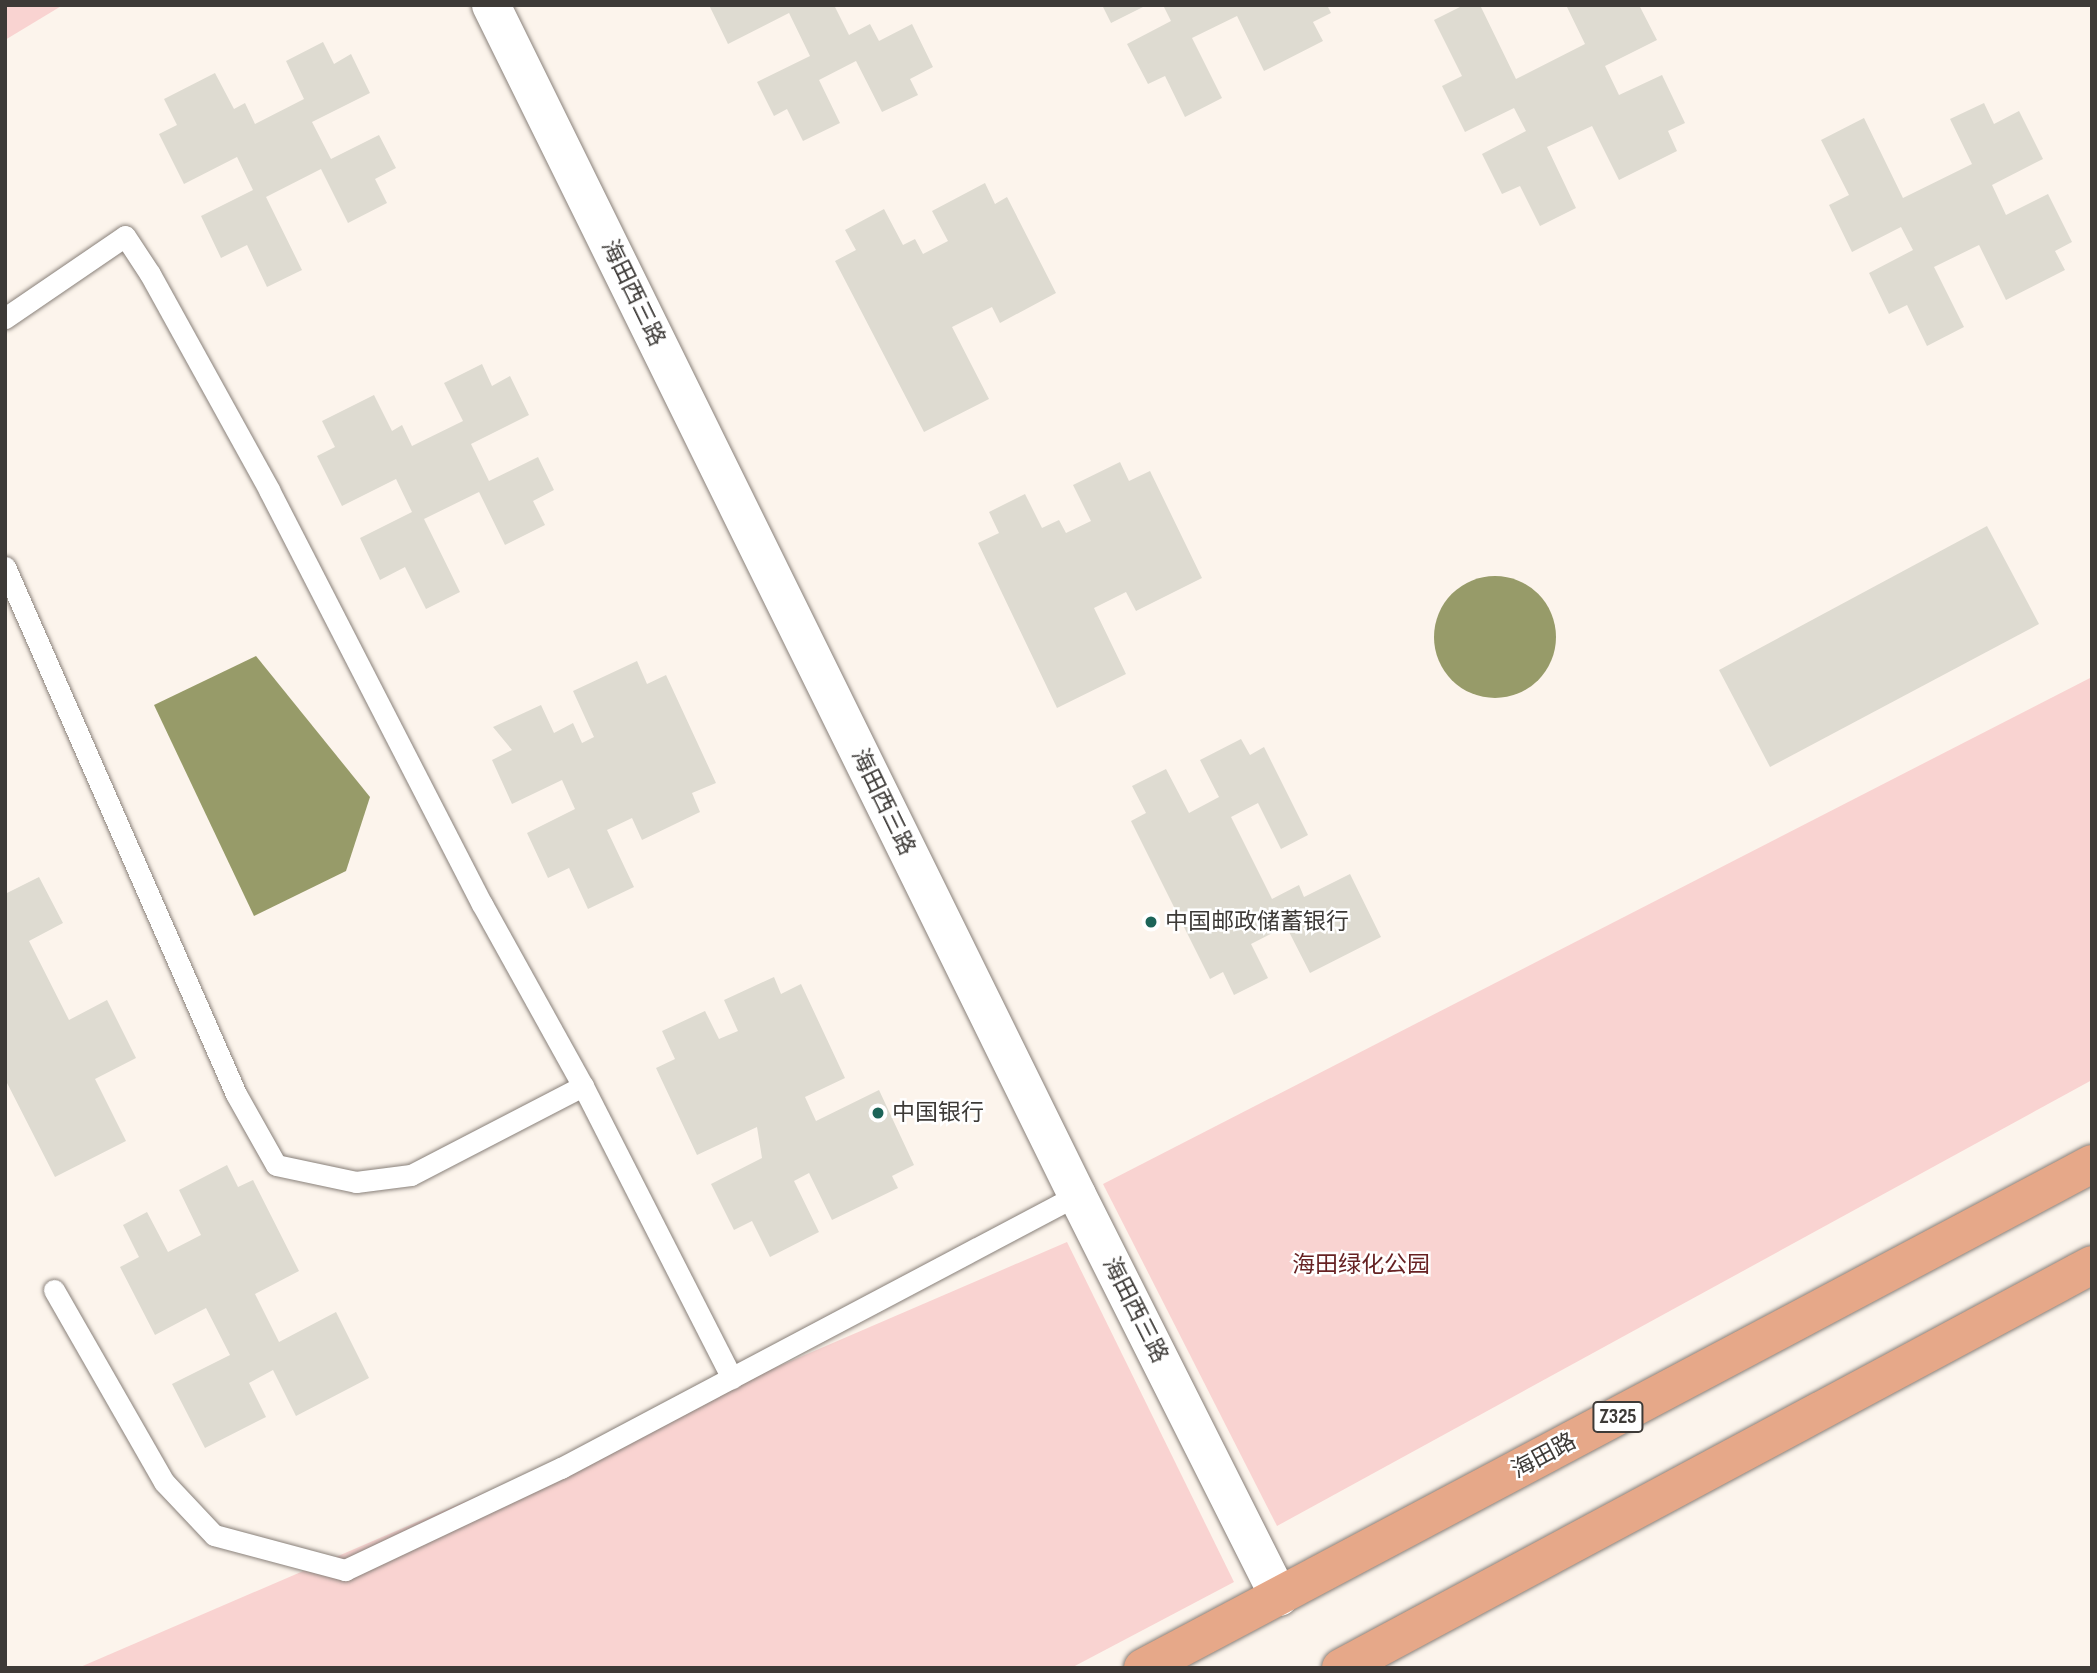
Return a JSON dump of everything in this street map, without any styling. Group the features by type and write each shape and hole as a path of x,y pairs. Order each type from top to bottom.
{"main road":[{"name":"海田路","path":"1143,1668 2092,1164"},
{"path":"1341,1668 2092,1265"}],"street":[{"name":"海田西三路","path":"491,5 1077,1195 1279,1597"}],"lane":[{"path":"5,318 125,236 149,274 269,490 482,904 583,1086 732,1378"},
{"path":"5,567 236,1094 276,1165 356,1182 411,1175 583,1086"},
{"path":"54,1290 164,1482 215,1535 345,1570 561,1468 1077,1195"}],"green space":[{"path":"5,5 63,5 5,40"},
{"name":"海田绿化公园","path":"2092,677 2092,1080 1277,1526 1103,1184"},
{"path":"1067,1242 1234,1582 1071,1668 78,1668"}],"shaded area":[{"path":"1495,576 1518,580 1538,594 1552,614 1556,637 1552,660 1538,680 1518,694 1495,698 1472,694 1452,680 1438,660 1434,637 1438,614 1452,594 1472,580"},
{"path":"256,656 370,797 346,871 254,916 154,705"}],"building":[{"path":"709,5 834,5 849,35 870,24 879,41 912,24 933,67 910,79 918,95 882,112 856,61 819,80 840,123 803,141 787,109 774,116 757,82 810,56 789,13 728,44"},
{"path":"1102,5 1147,5 1111,23"},
{"path":"1163,5 1327,5 1331,13 1313,22 1323,41 1264,71 1237,16 1192,38 1222,98 1185,117 1165,76 1148,84 1127,44 1171,21"},
{"path":"1464,5 1480,5 1516,79 1585,44 1566,5 1639,5 1657,40 1605,66 1619,95 1662,75 1685,123 1668,131 1677,151 1619,180 1592,126 1547,147 1576,208 1540,226 1520,186 1502,194 1482,154 1526,131 1514,108 1465,132 1442,86 1462,76 1434,20"},
{"path":"323,42 334,64 351,54 370,93 312,122 331,159 379,135 396,168 375,179 387,203 348,223 321,169 266,197 302,270 267,287 247,245 221,258 201,216 253,190 237,157 184,184 159,134 177,125 164,99 215,73 234,109 245,103 255,124 304,99 286,61"},
{"path":"1984,103 1994,124 2019,111 2043,159 1992,185 2006,215 2048,194 2072,242 2055,251 2065,270 2006,300 1979,245 1934,267 1964,327 1927,346 1907,305 1889,314 1869,273 1913,250 1901,227 1852,252 1829,205 1849,195 1821,140 1864,118 1903,198 1972,164 1950,119"},
{"path":"985,183 995,204 1007,197 1056,293 1000,323 992,307 952,327 989,399 924,432 835,261 856,250 845,230 884,209 903,245 915,239 923,254 948,241 932,211"},
{"path":"482,364 492,386 510,376 529,415 471,444 489,481 538,457 554,490 533,501 545,525 505,545 479,492 424,519 460,592 426,609 405,567 380,580 360,538 412,512 396,479 342,506 317,456 335,447 322,421 374,395 392,431 402,425 412,446 463,421 444,383"},
{"path":"1120,462 1129,481 1150,471 1202,578 1136,611 1126,592 1094,608 1126,674 1057,708 978,543 999,533 989,512 1025,494 1042,528 1059,520 1066,533 1091,521 1073,485"},
{"path":"1987,526 2039,624 1770,767 1719,670"},
{"path":"637,661 647,684 666,675 716,783 692,793 700,812 642,840 632,818 607,830 634,887 588,909 569,868 548,878 527,833 575,809 562,780 512,804 492,760 512,750 493,727 541,705 554,733 573,723 582,743 594,737 573,691"},
{"path":"1241,739 1250,755 1264,747 1308,835 1281,849 1258,803 1231,817 1272,899 1299,885 1304,897 1350,874 1381,937 1310,973 1286,926 1251,944 1268,978 1234,995 1223,972 1210,979 1131,821 1146,813 1132,786 1166,769 1189,813 1219,797 1200,760"},
{"path":"39,877 63,923 29,941 69,1020 107,1000 136,1058 95,1079 126,1141 55,1177 5,1079 5,894"},
{"path":"774,977 781,994 801,984 845,1078 805,1097 816,1121 879,1090 914,1165 892,1176 898,1188 832,1220 809,1173 794,1181 819,1232 770,1257 752,1221 734,1230 711,1184 762,1158 757,1127 697,1155 656,1068 675,1059 662,1031 705,1011 719,1039 738,1031 724,1000"},
{"path":"227,1165 238,1187 253,1180 299,1271 255,1294 279,1342 336,1312 369,1378 296,1416 273,1370 249,1383 266,1417 205,1448 172,1384 230,1355 206,1308 155,1335 120,1267 139,1257 123,1225 147,1212 168,1252 201,1235 179,1190"}],"place":[{"name":"中国邮政储蓄银行","path":"1151,922"},
{"name":"中国银行","path":"878,1113"}]}
